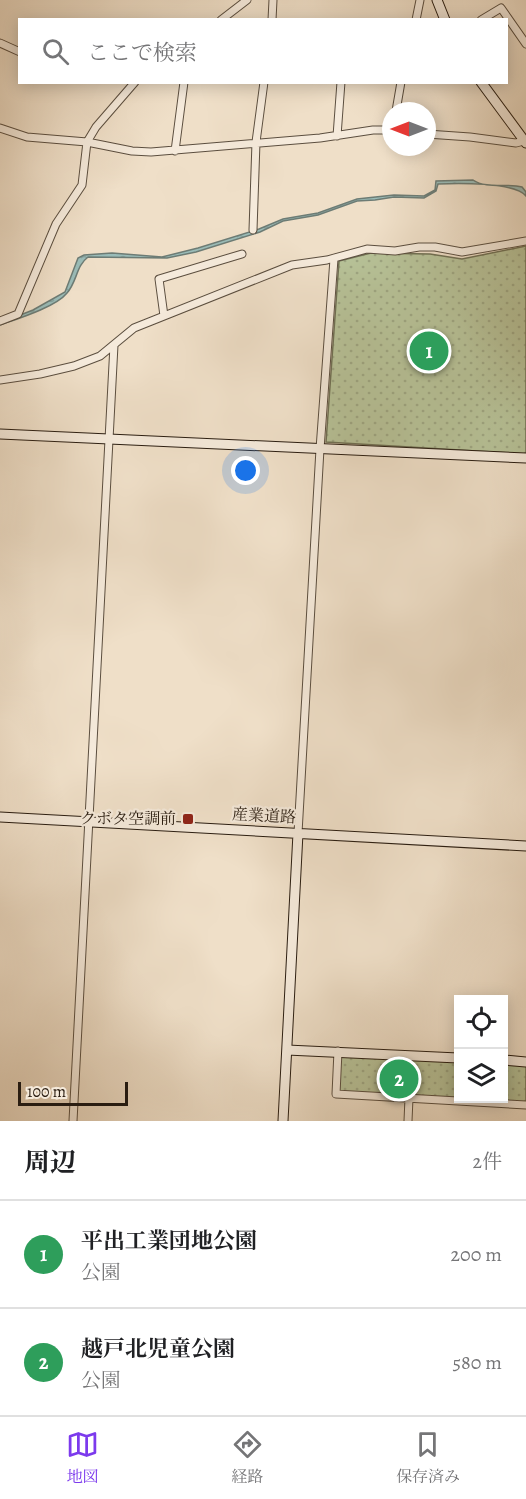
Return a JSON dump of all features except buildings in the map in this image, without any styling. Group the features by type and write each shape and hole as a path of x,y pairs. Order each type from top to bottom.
{"street":[{"path":"224,18 247,0"},
{"path":"272,18 273,0"},
{"path":"416,18 420,0"},
{"path":"437,0 444,18"},
{"path":"484,18 501,8 508,18"},
{"path":"508,18 526,44"},
{"path":"0,43 18,51"},
{"path":"0,321 18,314 56,224 82,185 87,142 96,127 133,84"},
{"path":"175,151 184,84"},
{"path":"253,230 256,142 264,84"},
{"path":"338,136 341,84"},
{"path":"398,102 401,84"},
{"path":"436,135 525,142 482,84"},
{"path":"0,128 27,137 87,142 132,151 175,151 382,131"},
{"path":"0,381 74,366 100,356 134,328 269,272 292,265 333,259 367,249 395,251 435,247 462,252 526,241"},
{"path":"164,316 159,279 242,254"},
{"path":"283,1121 320,449 333,259"},
{"path":"73,1121 111,440 114,345"},
{"path":"0,434 526,458"},
{"name":"産業道路","path":"0,817 526,846"},
{"path":"287,1050 454,1058"},
{"path":"338,1051 336,1094 526,1105"},
{"path":"508,1060 526,1062"},
{"path":"408,1121 409,1098"}],"green space":[{"path":"526,246 526,454 326,442 339,261 371,253 430,254 462,259"},
{"path":"340,1056 454,1062 454,1099 338,1093"},
{"path":"508,1064 526,1066 526,1103 508,1102"}],"water":[{"path":"473,180 484,184 438,184 436,191 424,198 394,197 357,201 318,215 283,221 260,232 196,252 167,258 88,257 81,265 70,289 62,298 36,312 0,325 65,292 78,258 84,255 112,253 162,257 259,229 283,219 318,213 357,199 394,195 424,196 435,190 436,181"},
{"path":"493,185 522,187 526,196 520,191"}],"place":[{"name":"平出工業団地公園","path":"429,351"},
{"name":"クボタ空調前","path":"188,819"},
{"name":"越戸北児童公園","path":"399,1079"}]}
